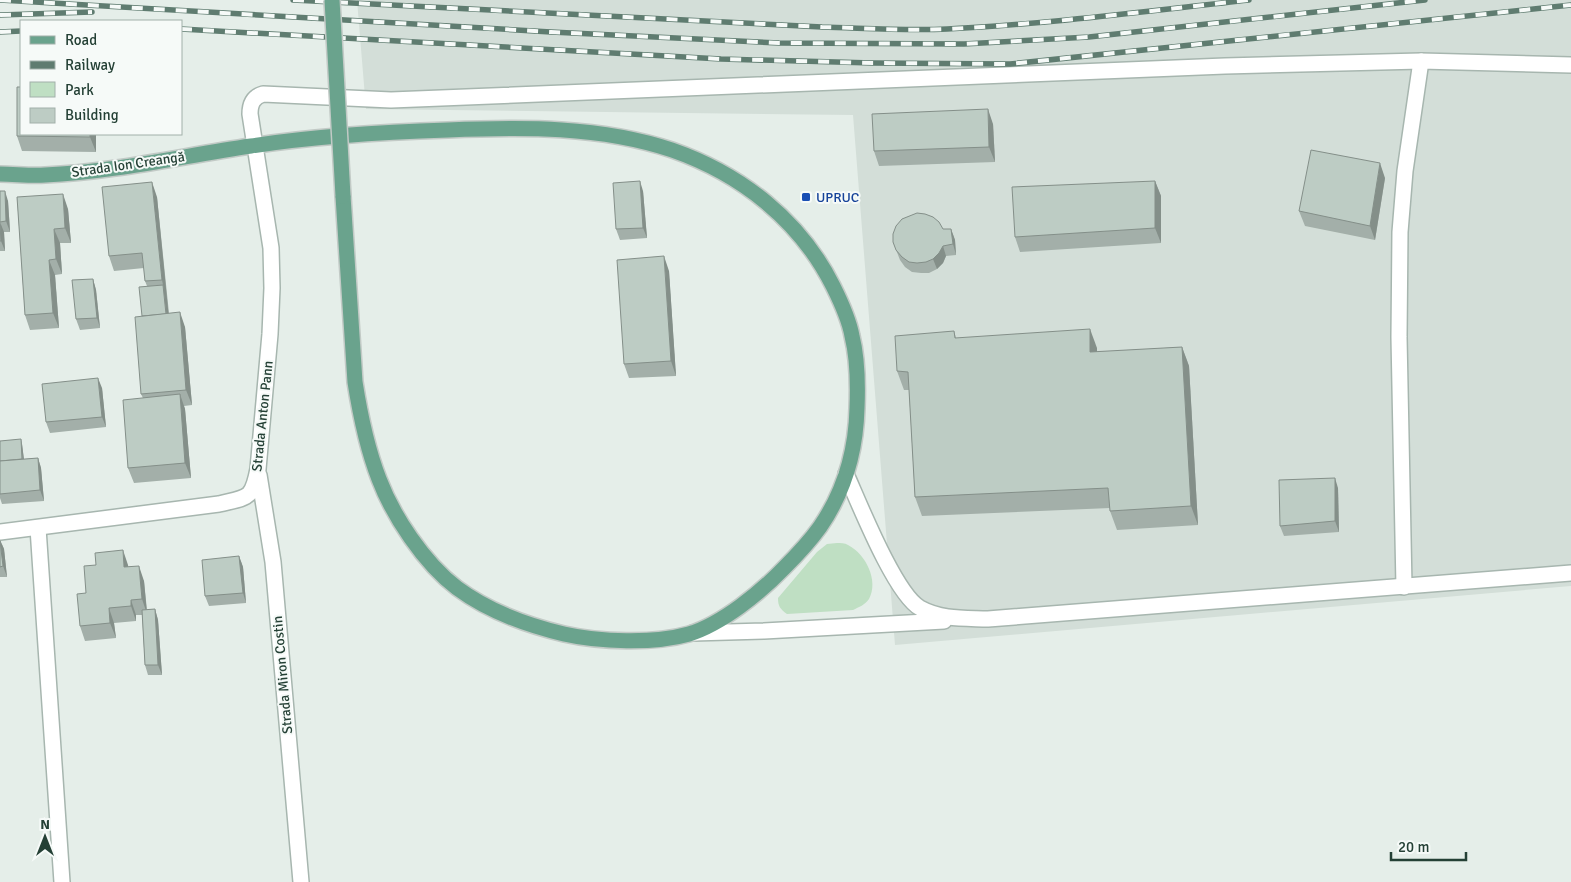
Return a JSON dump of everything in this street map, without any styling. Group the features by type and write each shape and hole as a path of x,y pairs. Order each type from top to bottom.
{"main road":[{"name":"Strada Ion Creangă","path":"0,174 43,175 118,168 256,145 312,138 394,131 478,129 589,132 637,140 703,162 738,181 766,201 793,227 813,252 842,304 852,333 857,365 857,430 840,491 820,526 769,584 726,616 693,633 669,638 604,640 574,636 524,624 476,600 452,584 430,562 409,535 379,479 359,406 343,196 332,0"}],"street":[{"path":"1404,587 1399,337 1400,232 1405,171 1421,61 1571,65"},
{"name":"Strada Anton Pann","path":"0,532 219,504 245,498 254,489 258,469 270,334 272,288 271,248 250,107 256,96 263,94 391,100 1215,66 1421,61"},
{"name":"Strada Miron Costin","path":"258,469 273,562 300,882"},
{"path":"846,474 874,536 904,594 918,607 945,618 988,619"},
{"path":"38,528 62,882"},
{"path":"693,633 988,619 1571,573"}],"shaded area":[{"path":"357,0 1571,0 1571,586 895,645 853,115 366,109"}],"green space":[{"path":"827,544 845,544 854,549 865,561 872,584 872,592 869,599 853,610 787,614 780,607 778,598 817,552"}],"building":[{"path":"17,87 20,87 20,135 90,135 90,137 17,136"},
{"path":"988,109 989,147 874,151 872,114"},
{"path":"1311,150 1380,163 1370,226 1299,211"},
{"path":"640,181 643,228 616,229 613,183"},
{"path":"1155,181 1155,228 1015,237 1012,187"},
{"path":"152,182 162,280 145,281 142,253 109,256 102,187"},
{"path":"0,191 5,191 6,221 0,222"},
{"path":"63,194 65,228 54,229 56,259 49,260 53,313 25,315 17,197"},
{"path":"917,213 933,217 943,229 951,229 953,244 943,246 933,259 917,263 909,262 896,250 893,234 896,226 902,219"},
{"path":"664,256 671,361 624,364 617,260"},
{"path":"93,279 97,318 76,319 72,280"},
{"path":"163,285 166,314 142,316 139,287"},
{"path":"180,312 186,390 141,394 135,317"},
{"path":"1090,329 1090,352 1182,347 1191,506 1110,511 1108,488 915,497 908,372 897,371 895,336 954,331 955,338"},
{"path":"98,378 102,417 46,422 42,384"},
{"path":"180,394 185,463 128,468 123,400"},
{"path":"21,439 22,459 0,461 0,441"},
{"path":"38,458 40,490 0,494 0,461"},
{"path":"1335,478 1335,521 1280,526 1279,480"},
{"path":"0,541 3,566 0,567"},
{"path":"123,550 124,567 139,566 142,599 131,600 131,606 109,608 110,623 80,626 77,594 86,593 84,566 96,565 95,553"},
{"path":"239,556 243,593 205,596 202,560"},
{"path":"155,609 158,665 145,665 142,610"}],"railway":[{"path":"0,0 551,32 779,43 964,44 1089,37 1425,0"},
{"path":"293,0 822,27 916,30 1023,24 1249,0"},
{"path":"182,29 721,59 1010,64 1571,5"},
{"path":"0,15 92,12"},
{"path":"0,32 20,31"}],"place":[{"name":"UPRUC","path":"806,197"}]}
